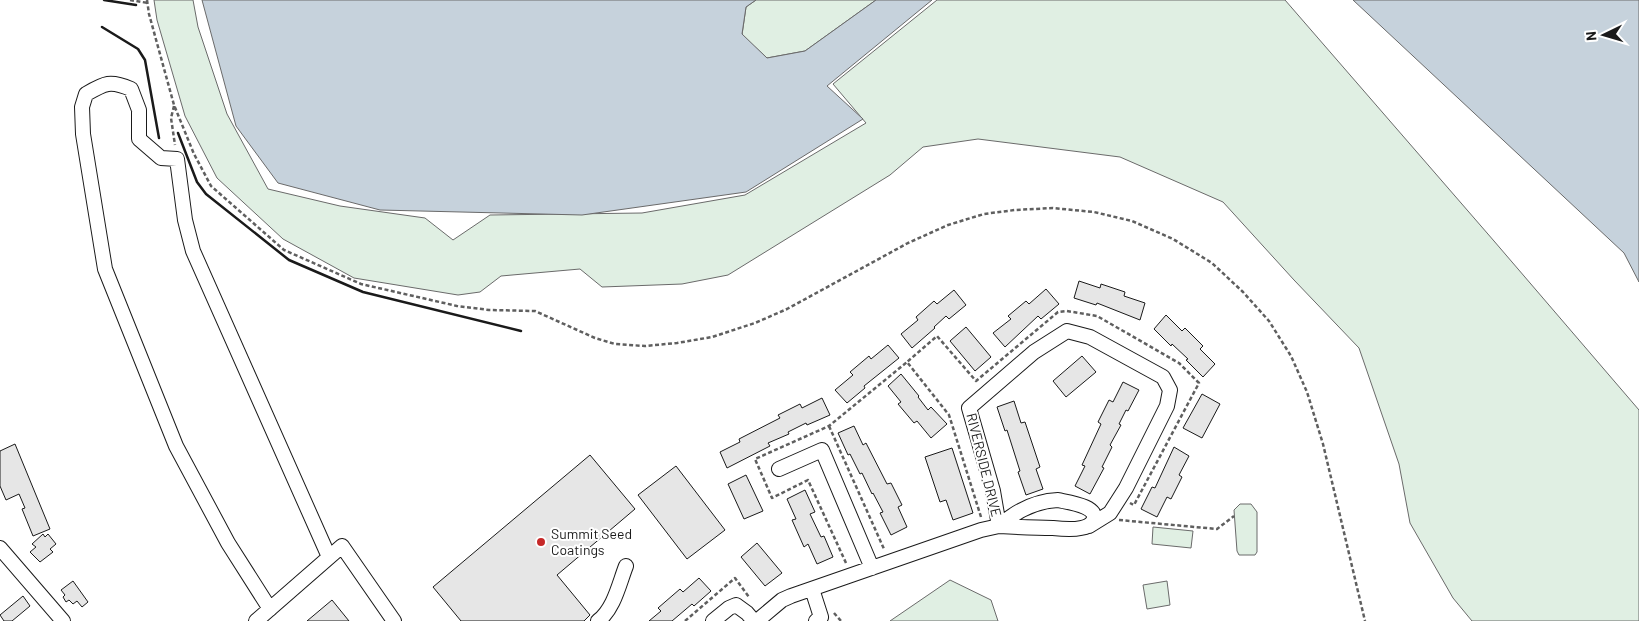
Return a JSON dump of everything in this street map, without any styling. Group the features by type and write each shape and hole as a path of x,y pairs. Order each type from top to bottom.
{"street":[{"path":"270,609 228,543 176,446 105,269 83,134 82,107 86,94 104,83 117,83 131,89 139,110 139,139 161,158 177,159 185,220 193,251 329,558"},
{"name":"RIVERSIDE DRIVE","path":"756,621 782,600 981,530 999,526 993,491 969,408 1034,352 1067,331 1090,337 1163,377 1170,390 1167,406 1126,488 1110,513 1089,526"},
{"path":"779,469 822,450 872,568"},
{"path":"1058,500 1089,509 1093,512 1094,517 1089,526 1075,529 999,526 1009,517 1027,506 1058,500"},
{"path":"256,621 342,546 394,621"},
{"path":"0,548 62,621"},
{"path":"598,621 604,616 614,598 626,566"},
{"path":"812,589 821,617 816,621"},
{"path":"713,621 729,608 736,606 756,621"}],"path":[{"path":"130,0 148,2 174,105 194,154 211,186 284,250 361,284 457,306 489,310 535,311 595,338 615,344 645,346"},
{"path":"174,105 171,118 177,159"},
{"path":"847,565 808,480 772,498 755,459 829,426 937,336 976,381 1058,312 1067,311 1097,316 1180,363 1199,383 1134,505 1126,500"},
{"path":"907,362 949,415 982,518"},
{"path":"829,426 884,549"},
{"path":"1107,515 1112,519 1218,529 1234,516"}],"green space":[{"path":"154,0 193,0 198,27 227,114 268,189 340,206 425,218 453,240 490,215 642,213 745,195 866,123 833,84 937,0 1285,0 1639,410 1639,621 1472,621 1453,598 1410,523 1399,464 1359,348 1223,202 1120,157 978,139 923,147 890,175 728,275 682,284 602,287 580,269 501,276 480,292 458,295 354,278 283,239 217,178 185,116 157,20"},
{"path":"756,0 876,0 805,51 767,58 742,35 746,7"},
{"path":"1240,504 1251,504 1257,512 1257,552 1255,555 1239,555 1237,551 1234,510"},
{"path":"1153,527 1193,531 1191,548 1152,544"},
{"path":"950,580 991,600 998,621 890,621"},
{"path":"1167,581 1170,605 1147,609 1143,585"}],"shaded area":[{"path":"202,0 756,0 746,7 742,34 767,58 805,51 876,0 932,0 827,86 863,119 746,192 582,215 380,210 278,183 236,126"},
{"path":"1353,0 1639,0 1639,282 1624,253"}],"building":[{"path":"1079,281 1100,288 1101,284 1125,292 1124,296 1145,303 1140,320 1097,303 1096,305 1074,298"},
{"path":"1046,289 1059,304 1041,319 1038,316 1005,347 993,333 1011,319 1008,316 1026,301 1029,304"},
{"path":"954,290 966,305 949,319 946,316 912,348 901,334 918,320 916,317 934,301 937,304"},
{"path":"1166,315 1182,331 1185,328 1203,346 1200,349 1215,364 1203,377 1186,360 1188,359 1154,329"},
{"path":"966,327 991,357 975,371 950,341"},
{"path":"888,345 899,358 864,386 865,388 847,403 835,390 853,375 850,372 869,356 871,359"},
{"path":"1082,356 1096,372 1066,397 1053,381"},
{"path":"901,374 928,410 931,407 947,424 931,438 917,421 914,423 898,404 901,402 888,386"},
{"path":"1123,382 1139,390 1119,424 1121,425 1110,445 1112,447 1102,467 1104,468 1090,494 1075,486 1085,466 1082,465 1101,424 1098,422 1109,400 1113,402"},
{"path":"1202,394 1220,404 1202,438 1183,428"},
{"path":"822,398 830,415 807,425 806,423 788,432 789,434 768,443 770,446 727,468 720,452 740,442 739,439 780,418 778,415 800,404 802,408"},
{"path":"1014,401 1021,423 1025,422 1040,467 1036,469 1043,489 1026,495 1007,430 1005,431 997,407"},
{"path":"854,426 863,445 866,443 887,484 891,483 902,505 898,507 907,527 891,535 880,513 883,512 862,473 860,474 850,454 848,455 838,433"},
{"path":"15,444 50,529 33,536 22,509 25,508 19,494 6,500 0,486 0,451"},
{"path":"1174,447 1189,456 1179,475 1182,477 1171,499 1167,497 1157,517 1141,509 1152,487 1155,488"},
{"path":"952,448 973,513 953,520 946,500 940,502 925,457"},
{"name":"Summit Seed Coatings","path":"590,455 635,509 557,575 590,615 584,621 461,621 433,587"},
{"path":"676,466 725,530 687,559 638,495"},
{"path":"746,475 763,511 744,519 728,484"},
{"path":"805,490 815,512 810,514 821,537 824,536 833,557 817,564 808,544 804,547 792,520 796,519 787,499"},
{"path":"43,534 45,537 48,534 56,544 50,549 53,552 40,562 30,552 36,547 32,544"},
{"path":"757,543 782,573 765,586 741,557"},
{"path":"699,578 711,591 694,606 692,604 672,621 649,621 661,611 658,608 680,589 683,592"},
{"path":"73,581 88,602 82,607 77,601 73,604 69,600 66,602 63,597 65,595 61,590"},
{"path":"23,596 30,606 12,621 4,621 0,615"},
{"path":"332,600 349,621 307,621"}],"wall":[{"path":"104,0 136,5"},
{"path":"102,27 138,49 145,60 159,138"},
{"path":"178,133 197,182 206,194 289,260 363,292 521,331"}],"place":[{"name":"Summit Seed Coatings","path":"541,542"}]}
